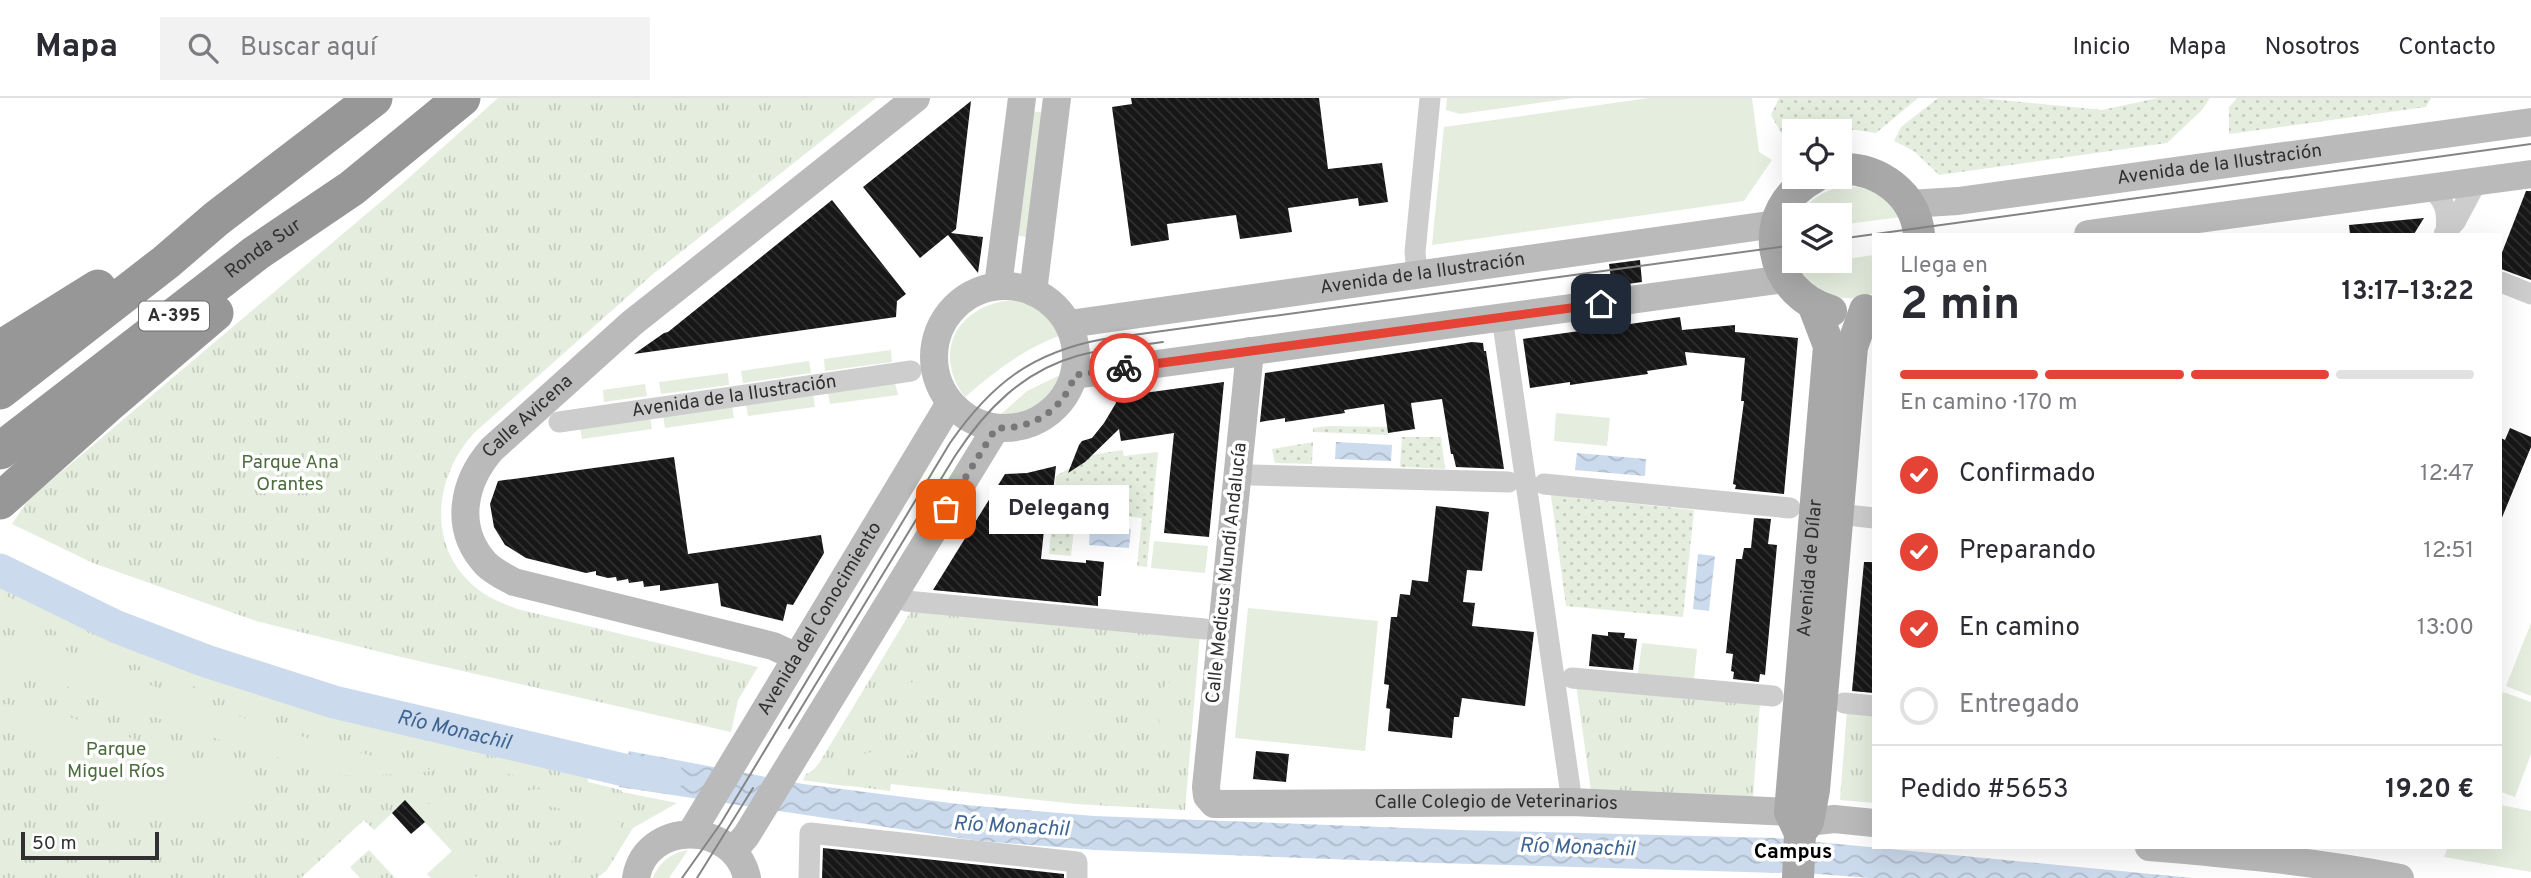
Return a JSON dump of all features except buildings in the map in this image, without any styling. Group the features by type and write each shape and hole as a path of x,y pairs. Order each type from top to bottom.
{"highway":[{"name":"A-395","path":"0,391 166,262 216,219 374,98"},
{"name":"Ronda Sur","path":"0,451 256,253 352,188 462,98"},
{"path":"0,501 107,405 332,215 352,188"},
{"path":"0,349 157,250 216,219"}],"main road":[{"name":"Calle Avicena","path":"797,657 773,646 514,582 488,566 477,551 464,505 466,493 479,464 492,449 632,323 916,98"},
{"path":"998,286 1023,98"},
{"path":"1034,292 1057,98"},
{"name":"Avenida de la Ilustración","path":"1909,204 1958,201 2531,122"},
{"path":"1852,170 1881,177 1897,188 1909,204 1919,233"},
{"path":"2095,233 2531,174"},
{"path":"1797,189 1790,196 1776,224 1775,248 1785,279 1797,293 1813,304 1830,310 1847,313 1870,308"},
{"name":"Avenida de la Ilustración","path":"1069,324 1776,224"},
{"path":"1075,375 1785,279"},
{"path":"998,286 1034,292 1054,305 1069,324 1077,350 1075,375 1064,398 1045,416 1022,427 996,428 972,421 950,403 942,392 934,366 937,336 943,323 961,301 972,294 998,286"},
{"name":"Avenida de Dílar","path":"1798,878 1829,346 1813,304"},
{"name":"Avenida de Dílar","path":"1799,826 1814,790 1852,347 1870,308"},
{"name":"Calle Medicus Mundi Andalucía","path":"1207,796 1213,629 1250,351"},
{"name":"Avenida del Conocimiento","path":"696,824 950,403"},
{"path":"747,878 739,844 996,428"},
{"name":"Calle Colegio de Veterinarios","path":"1207,796 1214,804 1251,805 1272,802 1572,802 1799,826 1834,819 1872,823"},
{"path":"636,878 650,850 696,824 712,837 739,844"},
{"path":"2176,849 2332,865 2400,878"}],"street":[{"path":"1417,274 1415,252 1430,98"},
{"path":"2445,233 2455,222 2477,181"},
{"path":"2429,188 2439,194 2446,207 2445,233"},
{"path":"2502,282 2531,294"},
{"path":"1502,317 1572,802"},
{"name":"Avenida de la Ilustración","path":"559,422 911,371"},
{"path":"1252,475 1509,482"},
{"path":"1544,484 1790,508"},
{"path":"1838,514 1872,518"},
{"path":"906,601 1213,629"},
{"path":"1572,678 1773,695"},
{"path":"1844,703 1872,706"},
{"path":"809,878 810,833 1077,870"}],"green space":[{"name":"Parque Ana Orantes","path":"498,98 876,98 653,274 475,432 461,450 443,493 441,515 444,537 451,557 464,576 491,598 517,609 758,667 738,700 731,732 256,621 93,563 12,524 28,500 403,183"},
{"path":"1447,98 1573,98 1460,114 1446,110"},
{"path":"1649,98 1752,98 1759,152 1772,160 1744,201 1432,245 1444,127"},
{"path":"1779,98 1918,98 1876,133 1852,130 1852,119 1782,119 1782,135 1771,115"},
{"path":"1938,98 1980,98 2102,110 2158,98 2210,98 2202,110 2167,143 1939,175 1914,151 1894,141 1901,127"},
{"path":"2237,98 2431,98 2426,107 2229,134 2229,107"},
{"path":"1029,111 1049,113 1033,238 1014,235"},
{"path":"1852,187 1869,190 1889,202 1901,217 1852,223 1852,203 1810,203 1829,191"},
{"path":"1872,255 1872,294 1863,297 1841,298 1831,295 1803,273 1852,273 1852,258"},
{"path":"1014,300 1042,312 1061,335 1010,362 965,397 955,380 950,363 956,332 979,310 995,303"},
{"path":"891,350 892,362 825,371 824,359"},
{"path":"809,361 811,373 743,383 741,371"},
{"path":"728,373 729,385 661,394 659,382"},
{"path":"1064,373 1054,392 1039,406 1021,414 999,416 1027,391"},
{"path":"895,383 898,395 830,404 828,393"},
{"path":"645,384 647,396 604,402 603,390"},
{"path":"813,394 815,407 748,416 746,404"},
{"path":"732,406 734,418 665,428 663,415"},
{"path":"1556,413 1610,418 1607,446 1554,441"},
{"path":"650,417 652,429 582,439 580,427"},
{"path":"1387,427 1388,435 1313,432 1313,428"},
{"path":"1402,437 1441,437 1445,469 1400,467"},
{"path":"1313,442 1312,464 1275,463 1272,449"},
{"path":"1122,450 1124,456 1158,452 1147,567 1137,566 1142,518 1076,511 1071,556 1049,554 1056,476 1092,455"},
{"path":"1551,495 1694,510 1683,617 1566,606"},
{"path":"1154,541 1208,546 1205,573 1151,568"},
{"name":"Parque Miguel Ríos","path":"0,580 115,635 231,677 349,712 588,773 588,782 677,803 633,828 607,870 597,878 477,878 405,801 374,830 364,820 301,878 0,878"},
{"path":"0,593 64,623 194,674 327,715 530,770 521,777 326,729 222,696 147,669 36,623 0,606"},
{"path":"913,608 1200,635 1185,810 1075,804 891,784 890,791 803,780 806,774 815,770"},
{"path":"1248,608 1378,621 1365,751 1235,738"},
{"path":"2531,623 2531,696 2506,686"},
{"path":"8,636 58,647 131,678 258,723 340,748 435,771 339,775 226,742 60,684 23,676 0,677 0,637"},
{"path":"1642,643 1697,649 1694,679 1638,674"},
{"path":"898,682 933,683 910,718 904,714"},
{"path":"1176,682 1174,730 1167,740 1161,736 1153,702 1167,683"},
{"path":"1576,684 1760,703 1753,797 1591,791"},
{"path":"2503,692 2531,702 2531,754 2515,797 2502,792"},
{"path":"4,704 43,708 260,782 216,822 179,822 138,814 97,798 61,774 30,745"},
{"path":"1009,706 1067,710 1096,722 1073,727 1041,726 1010,720 989,710"},
{"path":"1847,710 1872,713 1872,803 1840,800"},
{"path":"906,745 914,754 848,769 845,786 803,780 819,763"},
{"path":"541,789 581,793 602,803 611,811 625,836 608,864 599,872 593,875 590,840 586,830 571,814 548,806 515,804 484,795"},
{"path":"407,802 432,804 442,807 425,822"},
{"path":"2502,805 2531,811 2531,872 2444,857 2447,849 2502,849"},
{"path":"541,828 562,834 553,843 544,840 535,843 527,834"},
{"path":"523,838 531,847 528,856 531,866 522,874 516,856"},
{"path":"566,838 573,856 566,875 557,865 560,857 557,848"},
{"path":"369,850 395,878 360,878 350,867"},
{"path":"688,850 669,878 653,878 666,859"},
{"path":"452,851 477,878 431,878 427,874"}],"water":[{"path":"1336,442 1392,445 1391,461 1335,459"},
{"path":"1577,453 1646,459 1645,476 1575,470"},
{"path":"1090,525 1131,529 1129,548 1089,545"},
{"path":"1698,554 1715,556 1709,611 1693,609"},
{"path":"629,751 803,784 966,805 1094,816 1460,830 1776,838 2193,878 1870,878 1818,874 1094,850 980,841 619,787"}],"waterway":[{"name":"Río Monachil","path":"0,570 117,627 206,661 334,702 624,770 667,777"}],"tram line":[{"path":"1883,233 2531,144"},
{"path":"1852,237 1872,234"},
{"path":"682,878 721,823 950,443 981,404 1015,374 1034,362 1055,352 1104,339 1782,247"},
{"path":"789,728 955,456 993,408 1023,382 1057,363 1098,351 1163,342"},
{"path":"697,878 753,788"}],"way so far":[{"path":"946,509 996,428 1022,427 1045,416 1064,398 1075,375 1124,368"}],"place":[{"name":"Delegang","path":"946,509"}],"district":[{"name":"Campus","path":"1793,852"}],"route":[{"path":"1124,368 1601,304"}]}
